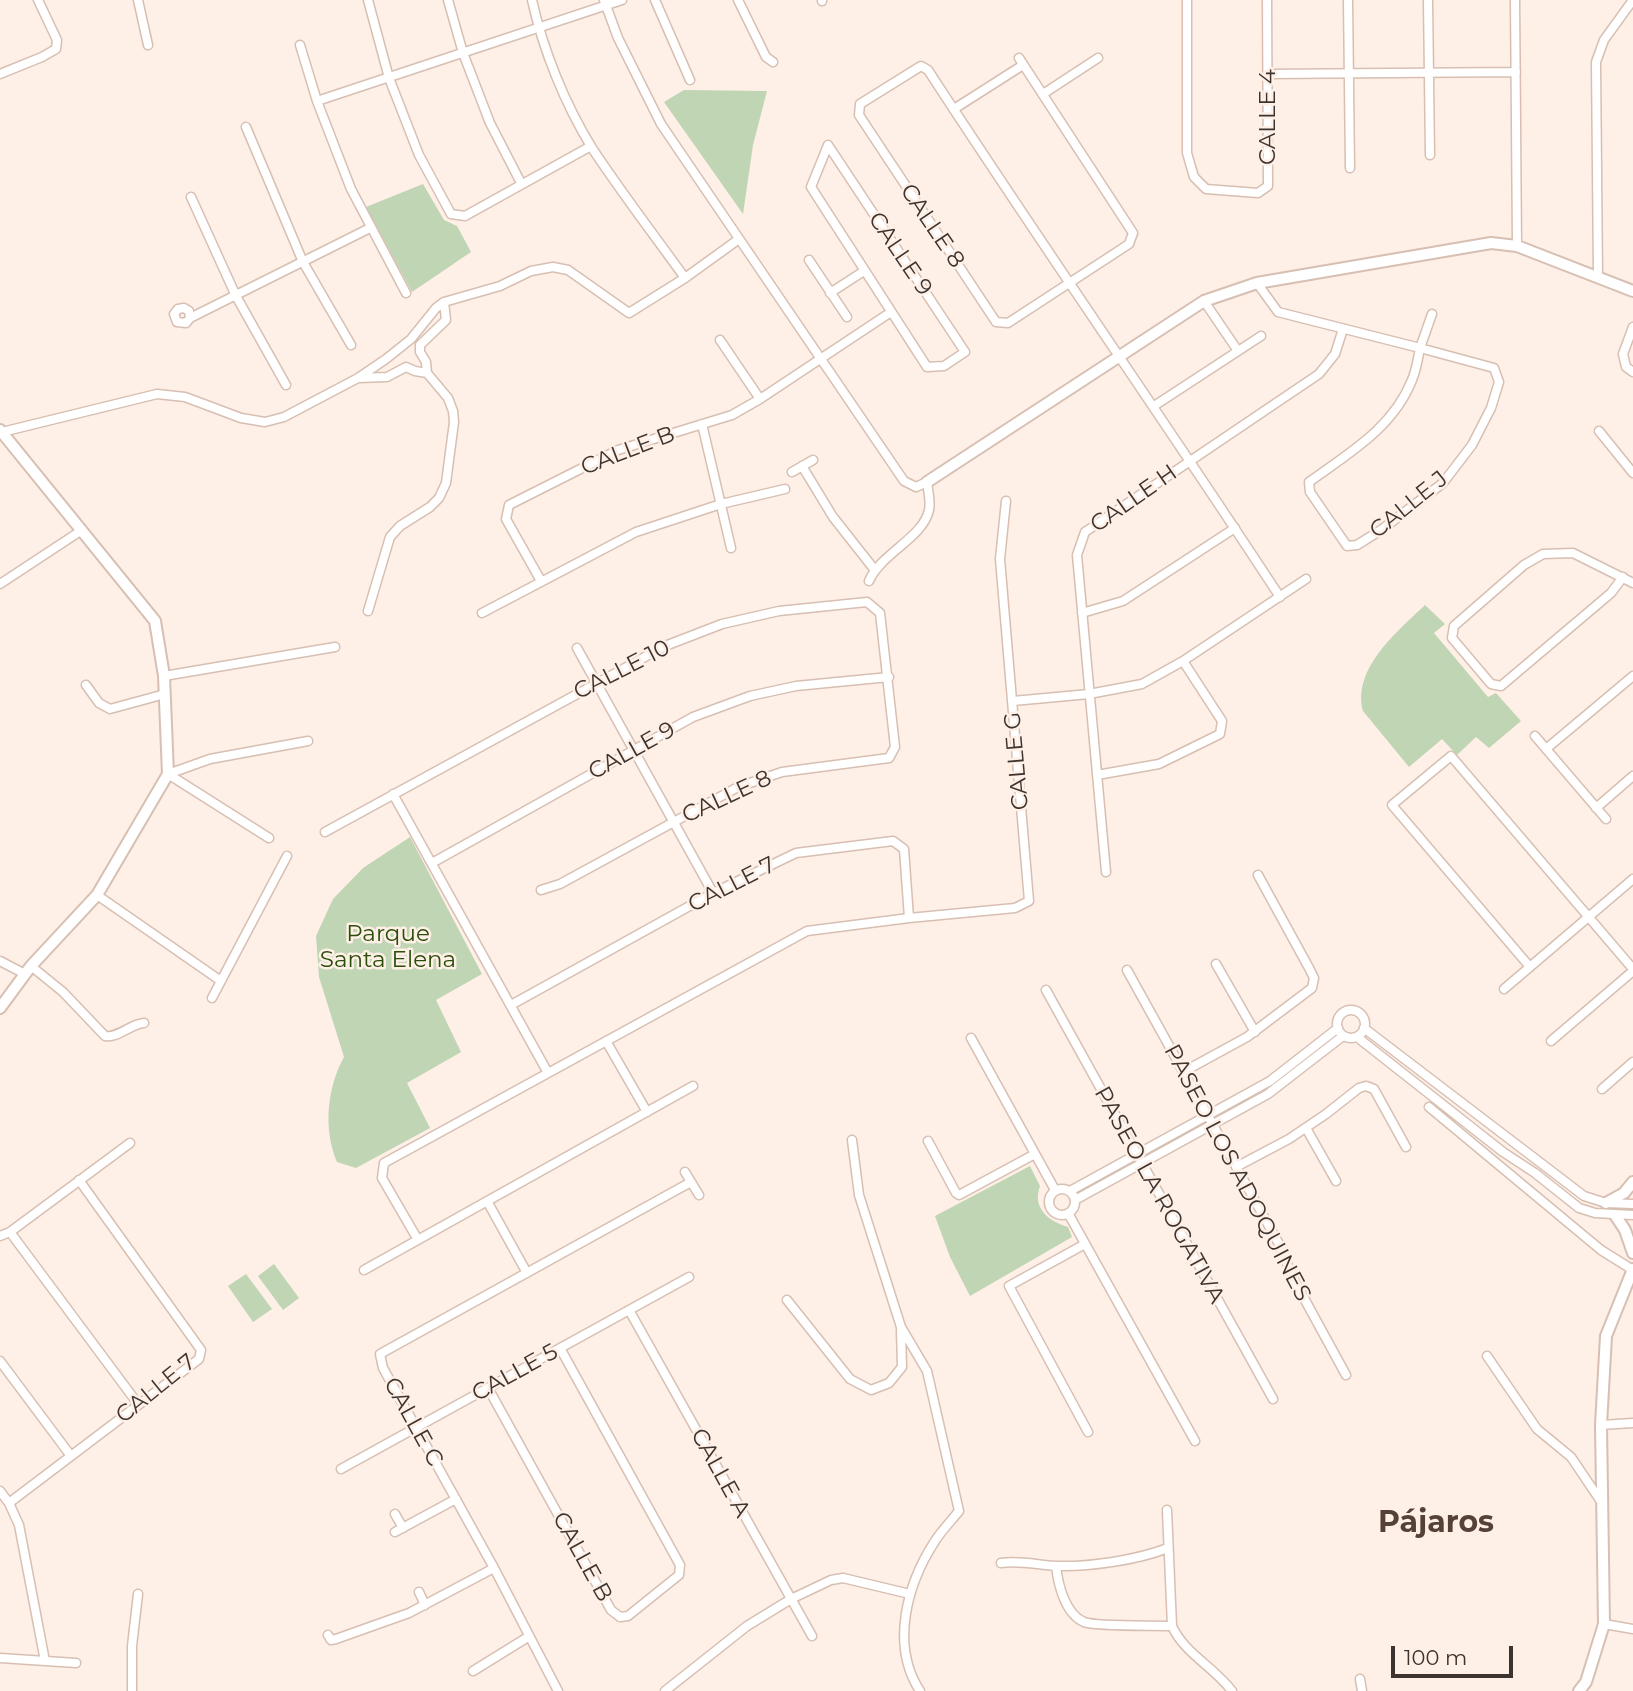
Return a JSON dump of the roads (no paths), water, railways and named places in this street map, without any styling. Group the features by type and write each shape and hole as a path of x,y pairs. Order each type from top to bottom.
{"street":[{"path":"0,74 56,49 58,40 38,0"},
{"path":"138,0 148,45"},
{"path":"368,0 389,78 419,155 451,214 465,216 591,146"},
{"path":"448,0 463,53 490,123 521,183"},
{"path":"532,0 538,27 564,92 591,146 685,278"},
{"path":"317,101 605,2 622,0"},
{"path":"655,0 690,80"},
{"path":"738,0 766,57 773,62"},
{"name":"CALLE 4","path":"1187,0 1187,153 1194,177 1206,189 1258,193 1268,186 1267,0"},
{"path":"1348,0 1350,168"},
{"path":"1428,0 1430,155"},
{"path":"1515,0 1517,246"},
{"path":"1598,277 1596,62 1604,40 1633,0"},
{"path":"605,2 618,38 661,124 904,481 915,486 927,482 1204,301 1257,283 1491,243 1517,246 1633,291"},
{"path":"300,46 317,101 351,189 406,293"},
{"path":"1043,94 1098,58"},
{"path":"1068,284 1129,244 1133,233 1021,62 954,109 1068,284 1154,406 1280,597"},
{"name":"CALLE 8","path":"954,109 928,70 921,66 860,104 859,115 996,322 1008,323 1068,284"},
{"path":"1268,74 1516,72"},
{"path":"246,127 303,262 351,345"},
{"name":"CALLE 9","path":"828,145 965,352 944,366 927,367 864,271 811,187 828,145"},
{"path":"191,198 236,296 286,385"},
{"path":"190,318 370,228"},
{"path":"0,1008 28,970 96,895 168,774 164,676 155,621 1,431 157,394 186,397 242,418 265,422 284,417 358,378 411,339 443,302 500,286 531,271 553,267 568,270 629,313 685,278 739,239"},
{"path":"809,260 847,317"},
{"path":"830,293 864,271"},
{"name":"CALLE J","path":"1257,283 1278,312 1420,348 1494,368 1499,382 1491,408 1472,445 1443,483 1381,530 1357,545 1347,545 1310,492 1309,482 1367,440 1392,416 1412,380 1420,348 1432,314"},
{"path":"1204,301 1238,351"},
{"path":"368,611 390,537 400,526 430,507 439,498 446,483 453,411 448,398 427,373 426,362 419,352 421,345 444,323 446,317 443,302"},
{"path":"821,359 891,312"},
{"path":"1633,327 1623,354 1626,367 1633,372"},
{"name":"CALLE H","path":"1106,872 1077,555 1085,531 1319,374 1335,354 1343,329"},
{"path":"1154,406 1261,336"},
{"path":"720,340 760,399"},
{"name":"CALLE B","path":"541,581 506,519 509,505 618,450 732,415 821,359"},
{"path":"358,378 387,377 406,366 427,373"},
{"path":"702,424 732,548"},
{"path":"1599,431 1633,473"},
{"path":"792,472 813,460"},
{"path":"802,466 832,517 874,569"},
{"path":"869,581 874,569 925,522 930,508 927,482"},
{"path":"482,613 636,532 721,505 785,489"},
{"name":"CALLE G","path":"909,918 1015,908 1029,901 1000,559 1006,501"},
{"path":"1082,613 1123,601 1235,528"},
{"path":"0,584 82,530"},
{"path":"1623,577 1611,593 1501,686 1490,684 1452,638 1454,626 1524,565 1543,554 1573,553 1623,577 1633,583"},
{"path":"1013,701 1089,694 1142,684 1183,661 1306,579"},
{"name":"CALLE 10","path":"325,832 345,826 393,794 665,646 722,624 779,611 867,601 880,614 889,677"},
{"path":"164,676 335,647"},
{"path":"577,648 713,893"},
{"path":"1097,775 1159,764 1220,734 1222,721 1183,661"},
{"path":"1546,749 1633,676"},
{"name":"CALLE 8","path":"541,890 560,884 738,787 782,772 889,758 895,747 889,677"},
{"name":"CALLE 9","path":"432,863 693,717 750,696 796,686 889,677"},
{"path":"86,685 99,703 110,709 165,694"},
{"path":"1535,736 1606,819"},
{"path":"168,774 210,759 308,741"},
{"path":"1530,967 1392,805 1451,756 1633,970 1551,1041"},
{"path":"168,774 268,838"},
{"path":"1596,808 1633,776"},
{"path":"393,794 548,1073"},
{"name":"CALLE 7","path":"511,1005 713,893 796,853 893,841 904,849 909,918"},
{"path":"212,998 287,856"},
{"path":"1183,1072 1255,1031 1312,988 1314,978 1258,875"},
{"path":"1504,989 1633,879"},
{"path":"96,895 220,981"},
{"path":"418,1240 382,1178 384,1163 807,930 909,918"},
{"path":"0,961 28,970 63,992 105,1036 112,1037 135,1024 145,1023"},
{"path":"1216,964 1255,1031"},
{"name":"PASEO LOS ADOQUINES","path":"1127,970 1279,1244 1293,1278 1346,1375"},
{"name":"PASEO LA ROGATIVA","path":"1046,990 1273,1399"},
{"path":"1341,1032 1338,1019 1348,1011 1361,1015 1364,1028 1584,1196 1606,1203 1633,1204"},
{"path":"1357,1037 1364,1028"},
{"path":"1070,1191 1270,1081 1341,1032"},
{"path":"1341,1032 1357,1037 1579,1208 1595,1213 1633,1215"},
{"path":"1075,1200 1284,1083 1341,1032"},
{"path":"971,1038 1055,1190"},
{"path":"606,1041 647,1112"},
{"path":"1602,1089 1631,1068"},
{"path":"364,1270 693,1086"},
{"path":"1236,1167 1306,1128 1359,1088 1366,1086 1374,1089 1406,1147"},
{"path":"1429,1107 1601,1250 1633,1269 1606,1336 1600,1500 1604,1624 1586,1682 1579,1691"},
{"path":"1306,1128 1336,1181"},
{"path":"852,1140 859,1195 901,1327 927,1371 959,1511 935,1541 910,1594 904,1618 904,1651 920,1691"},
{"path":"928,1141 956,1194 960,1195 1035,1154"},
{"path":"0,1236 10,1232 130,1143"},
{"path":"685,1172 699,1195"},
{"name":"CALLE 7","path":"9,1503 199,1359 201,1350 79,1180"},
{"name":"CALLE C","path":"558,1691 494,1568 383,1368 380,1354 691,1182"},
{"path":"1606,1203 1624,1193 1633,1182"},
{"path":"1062,1188 1070,1191 1075,1200 1073,1209 1068,1213 1057,1214 1050,1208 1049,1199 1055,1190 1062,1188"},
{"path":"487,1201 527,1273"},
{"path":"1068,1213 1195,1441"},
{"path":"1615,1214 1625,1230 1633,1253"},
{"path":"10,1232 138,1404"},
{"path":"1085,1244 1009,1286 1088,1432"},
{"name":"CALLE 5","path":"341,1469 689,1277"},
{"path":"787,1300 850,1378 871,1390 889,1383 902,1367 901,1327"},
{"name":"CALLE A","path":"629,1310 812,1636"},
{"name":"CALLE B","path":"488,1388 611,1609 620,1617 628,1616 678,1575 680,1565 560,1348"},
{"path":"1487,1356 1537,1430 1571,1457 1600,1500"},
{"path":"0,1361 71,1456"},
{"path":"1601,1425 1633,1423"},
{"path":"0,1490 19,1525 45,1661"},
{"path":"395,1514 399,1530 456,1499"},
{"path":"1167,1510 1172,1626 1178,1640 1221,1676 1232,1691"},
{"path":"1001,1563 1056,1566 1090,1564 1168,1548"},
{"path":"1056,1566 1069,1608 1086,1623 1172,1626"},
{"path":"328,1635 331,1640 337,1639 425,1605 494,1568"},
{"path":"665,1691 747,1626 790,1600 831,1580 843,1578 910,1594"},
{"path":"419,1592 425,1605"},
{"path":"132,1691 132,1646 138,1594"},
{"path":"1604,1624 1633,1629"},
{"path":"473,1671 528,1637"},
{"path":"0,1658 76,1663"},
{"path":"1360,1679 1362,1691"}],"district":[{"name":"Pájaros","path":"1436,1523"}],"park label":[{"name":"Parque Santa Elena","path":"388,947"}]}
